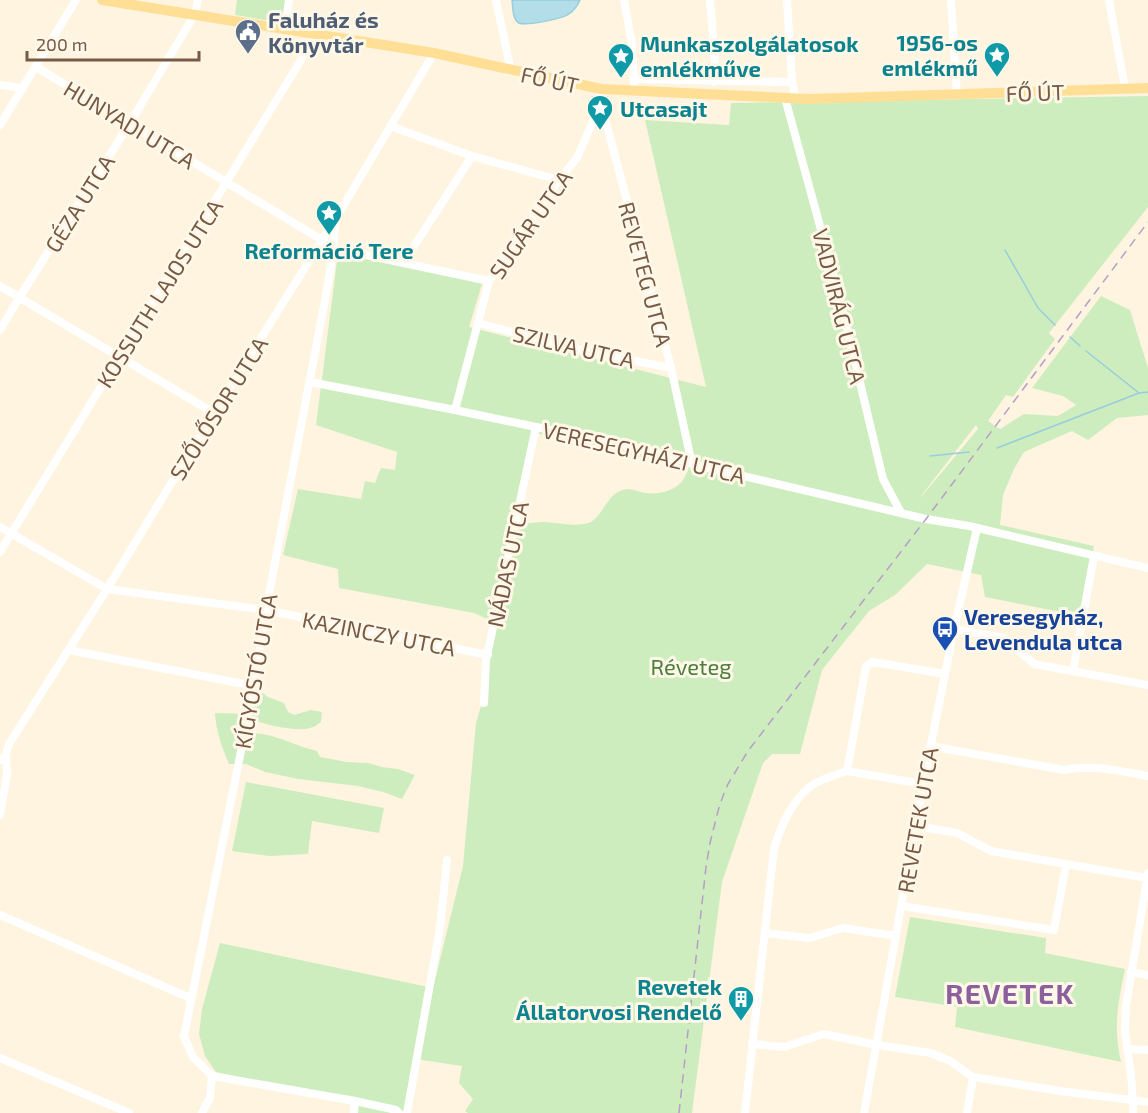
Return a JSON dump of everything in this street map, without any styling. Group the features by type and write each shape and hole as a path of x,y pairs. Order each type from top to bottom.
{"main road":[{"name":"FŐ ÚT","path":"102,0 434,53 601,89 790,99 1148,88"}],"street":[{"path":"0,125 76,0"},
{"name":"GÉZA UTCA","path":"0,330 130,123 195,14 198,0"},
{"path":"285,29 289,0"},
{"path":"496,0 512,71"},
{"path":"624,0 637,92"},
{"path":"710,0 716,76 714,82"},
{"name":"VADVIRÁG UTCA","path":"787,0 792,82 790,99 883,479 900,511"},
{"path":"951,0 957,95"},
{"path":"1109,0 1125,88"},
{"name":"KOSSUTH LAJOS UTCA","path":"0,552 317,34"},
{"name":"SZŐLŐSOR UTCA","path":"3,758 9,744 336,218 434,53"},
{"name":"HUNYADI UTCA","path":"36,67 332,248 489,281"},
{"path":"634,80 792,82"},
{"path":"0,85 23,88"},
{"path":"597,112 601,89"},
{"name":"SUGÁR UTCA","path":"455,410 489,281 559,180 577,158 597,112"},
{"name":"REVETEG UTCA","path":"597,112 602,115 610,137 671,368 692,464"},
{"path":"390,126 472,156 559,180"},
{"path":"405,262 472,156"},
{"name":"KÍGYÓSTÓ UTCA","path":"212,1076 193,1057 183,1036 254,686 266,610 332,260 336,218"},
{"path":"0,286 214,413"},
{"name":"SZILVA UTCA","path":"478,323 585,351 671,368"},
{"name":"VERESEGYHÁZI UTCA","path":"310,382 656,452 692,464 1148,568"},
{"name":"NÁDAS UTCA","path":"484,703 488,655 536,427"},
{"name":"KAZINCZY UTCA","path":"0,527 107,589 266,610 488,655"},
{"name":"REVETEK UTCA","path":"864,1113 930,746 977,528"},
{"path":"1073,671 1094,556"},
{"path":"954,629 1004,638 1034,663 1148,685"},
{"path":"69,650 254,686"},
{"path":"847,771 866,666 873,662 945,674"},
{"path":"930,746 1064,770 1090,767 1148,776"},
{"path":"0,815 7,775 3,758"},
{"path":"745,1113 774,848 782,823 794,802 812,785 847,771 923,784"},
{"path":"916,826 957,833 991,851 1066,865 1148,875 1146,905 1131,972 1126,1014 1125,1031 1133,1101 1132,1113"},
{"path":"406,1113 440,928 447,860"},
{"path":"902,906 1054,930 1066,865"},
{"path":"0,915 190,998"},
{"path":"765,933 809,938 843,928 896,936"},
{"path":"1131,972 1148,975"},
{"path":"752,1044 784,1047 824,1034 931,1053 950,1061 973,1077 1148,1102"},
{"path":"1127,1049 1148,1050"},
{"path":"0,1058 129,1113"},
{"path":"202,1113 210,1098 212,1076 355,1101 396,1110 399,1113"},
{"path":"967,1113 973,1077"},
{"path":"354,1113 355,1101"}],"green space":[{"path":"237,0 286,0 282,23 235,15"},
{"name":"Réveteg","path":"1148,96 1148,207 1049,333 1055,339 1013,397 1006,395 988,421 1000,429 1024,414 1058,416 1076,405 1063,396 1032,388 1101,296 1130,310 1148,368 1148,415 1117,418 1088,440 1072,431 1024,452 1003,495 1000,525 1094,546 1081,616 985,597 981,575 927,564 895,595 869,611 822,670 800,754 772,754 763,763 722,882 692,1113 468,1113 465,1111 473,1099 459,1083 462,1066 415,1059 403,1113 356,1113 357,1104 216,1072 205,1056 199,1034 202,1009 220,943 433,988 463,866 476,723 496,623 474,613 339,588 338,569 283,555 298,489 361,499 365,481 375,483 381,468 395,470 397,452 316,425 338,253 477,279 482,284 469,327 706,387 645,120 729,125 731,103","holes":["976,425 978,429 921,497 921,496","531,432 689,468 680,484 666,491 650,493 629,489 618,492 599,514 586,524 541,522 513,525"]},
{"path":"260,691 284,703 288,712 294,715 311,710 322,712 321,722 313,727 298,729 247,719 245,733 273,736 317,751 320,757 368,763 415,775 402,799 358,786 298,779 265,772 246,764 229,764 220,739 215,713 249,714 253,695"},
{"path":"246,782 384,808 379,833 312,821 308,854 270,856 232,851"},
{"path":"910,917 1046,938 1045,953 1125,969 1117,1026 1121,1062 955,1027 957,1007 895,997"}],"water":[{"path":"512,0 580,0 577,6 564,17 523,24 515,19"}],"waterway":[{"path":"1005,250 1038,308 1055,325"},
{"path":"1070,337 1080,346"},
{"path":"1086,351 1139,393 1148,392"},
{"path":"997,448 1139,393"},
{"path":"930,456 969,452"}],"railway":[{"path":"679,1113 706,867 718,811 728,784 748,751 926,519 1148,222"}],"place":[{"name":"Faluház és Könyvtár","path":"248,55"},
{"name":"1956-os emlékmű","path":"997,78"},
{"name":"Munkaszolgálatosok emlékműve","path":"621,79"},
{"name":"Utcasajt","path":"600,131"},
{"name":"Reformáció Tere","path":"329,236"},
{"name":"Veresegyház, Levendula utca","path":"945,652"},
{"name":"Revetek Állatorvosi Rendelő","path":"741,1022"}],"district":[{"name":"REVETEK","path":"1010,993"}]}
